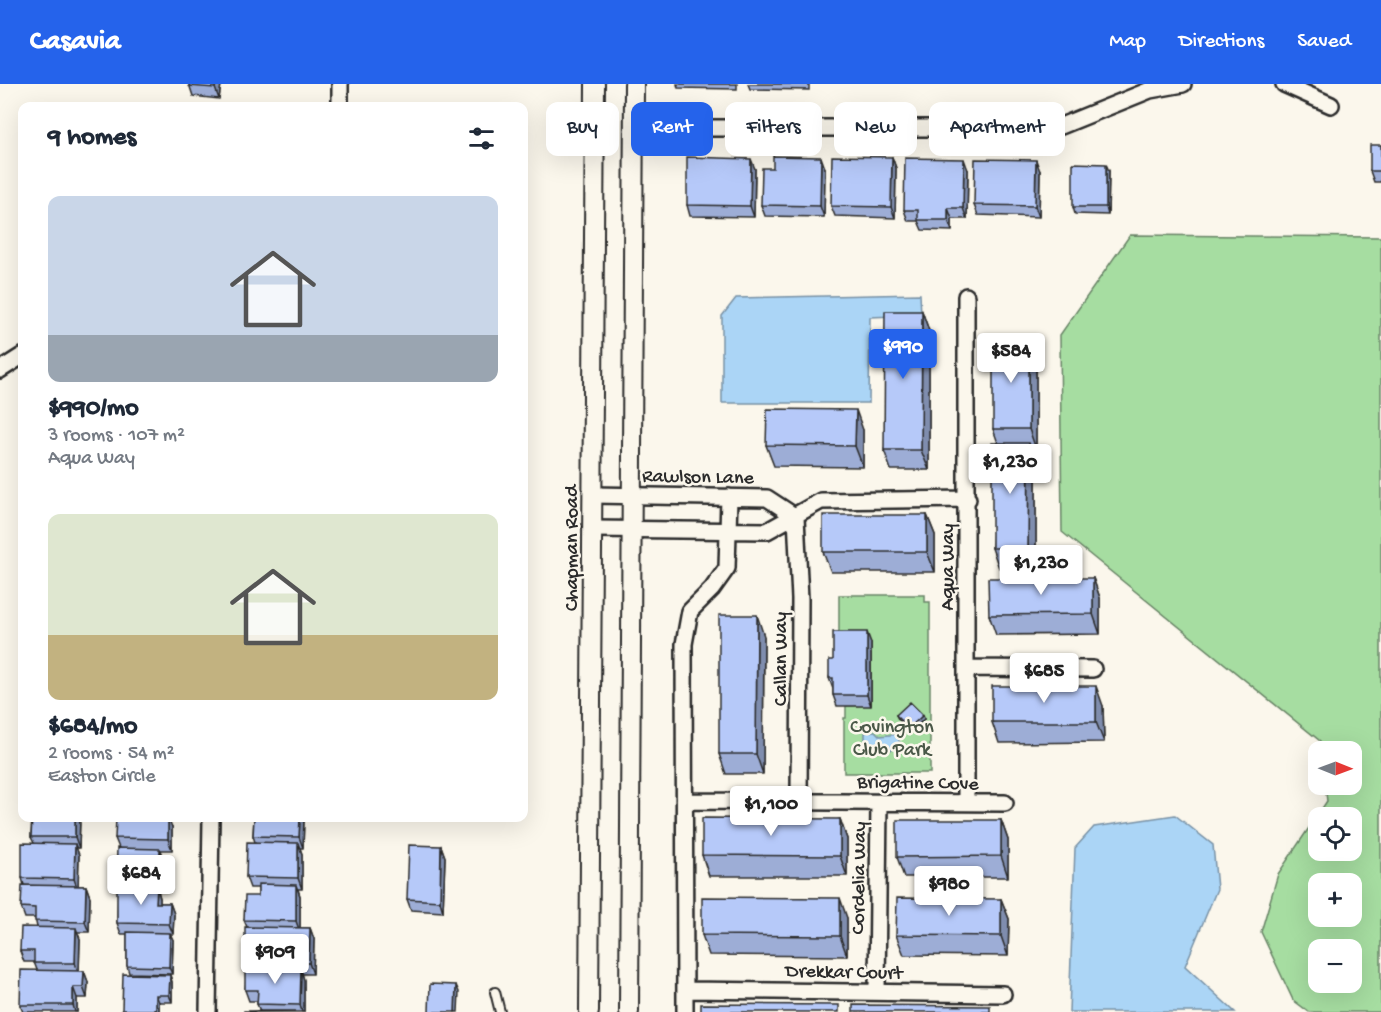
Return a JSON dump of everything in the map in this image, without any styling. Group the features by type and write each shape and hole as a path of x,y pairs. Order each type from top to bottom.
{"street":[{"path":"339,102 340,84"},
{"name":"Chapman Road","path":"589,1012 595,84"},
{"path":"634,84 634,102"},
{"path":"713,128 1029,128 1061,126 1150,90 1183,84"},
{"path":"1284,84 1331,105"},
{"path":"629,1012 634,156"},
{"name":"Aqua Way","path":"966,296 968,499 966,803"},
{"path":"0,370 18,359"},
{"name":"Rawlson Lane","path":"593,495 767,498 796,517"},
{"path":"685,1012 684,644 690,611 712,589 727,568 729,497"},
{"path":"593,529 767,531 796,517 821,501 968,499"},
{"name":"Callan Way","path":"796,517 800,599 799,801"},
{"path":"967,668 1093,669"},
{"name":"Brigatine Cove","path":"686,801 1005,803"},
{"name":"Cordelia Way","path":"877,991 879,802"},
{"path":"208,1012 211,822"},
{"name":"Drekkar Court","path":"686,990 1003,994"}],"lane":[{"path":"495,992 500,1012"}],"green space":[{"path":"1130,235 1381,237 1381,1012 1309,1012 1293,1000 1261,932 1278,874 1308,829 1308,861 1362,861 1362,807 1323,807 1327,801 1326,795 1362,795 1362,741 1320,741 1062,532 1060,335"},
{"name":"Covington Club Park","path":"839,595 925,595 925,602 930,602 930,773 844,773 846,706 871,705 871,644 839,643"}],"water":[{"path":"920,294 921,315 870,317 869,403 722,403 722,316 736,298"},
{"path":"875,731 880,736 898,734 900,745 896,749 875,752 865,742 865,733"},
{"path":"1175,815 1213,845 1217,889 1185,966 1235,1012 1069,1012 1075,848 1094,827"}],"building":[{"path":"189,84 216,84 215,88 189,86"},
{"path":"1370,145 1381,145 1381,171 1370,171"},
{"path":"773,156 821,157 820,206 761,205 762,168 773,168"},
{"path":"832,156 892,157 891,207 831,206"},
{"path":"687,157 751,159 750,206 687,205"},
{"path":"905,158 964,159 963,208 948,208 948,220 918,220 918,210 904,210"},
{"path":"975,159 1036,160 1035,206 974,205"},
{"path":"1073,163 1106,164 1106,207 1073,207"},
{"path":"885,311 922,311 921,450 884,450"},
{"path":"993,339 1029,339 1029,429 993,429"},
{"path":"767,409 856,410 855,446 766,445"},
{"path":"992,443 1029,443 1028,548 992,548"},
{"path":"823,515 927,515 927,552 823,552"},
{"path":"988,578 1093,578 1093,614 989,615"},
{"path":"719,615 757,615 756,754 719,754"},
{"path":"833,632 867,632 867,695 833,695 833,678 829,678 829,660 833,660"},
{"path":"992,686 1096,686 1096,722 992,722"},
{"path":"910,702 923,715 909,728 896,715"},
{"path":"702,818 840,819 840,856 702,855"},
{"path":"897,820 1001,820 1001,856 897,857"},
{"path":"32,822 75,822 75,837 31,837"},
{"path":"116,822 168,822 168,839 115,838"},
{"path":"254,822 300,822 299,837 253,836"},
{"path":"247,842 298,843 298,878 246,877"},
{"path":"22,843 75,844 74,879 22,878"},
{"path":"409,845 441,846 440,901 407,899"},
{"path":"117,848 160,849 159,883 116,882"},
{"path":"258,884 296,885 296,921 244,920 245,896 258,896"},
{"path":"22,885 86,886 85,922 35,921 35,908 21,907"},
{"path":"117,887 157,887 156,903 170,903 169,924 117,923"},
{"path":"702,897 840,898 840,936 702,935"},
{"path":"897,898 1001,899 1001,936 896,935"},
{"path":"21,927 76,928 75,963 34,963 34,951 20,951"},
{"path":"245,927 310,928 309,963 245,962"},
{"path":"127,932 170,933 169,967 127,966"},
{"path":"245,968 301,969 300,1005 257,1004 258,990 245,990"},
{"path":"21,970 84,971 83,987 73,987 73,1005 20,1005"},
{"path":"123,974 170,975 169,995 156,995 156,1010 122,1010"},
{"path":"430,984 456,985 455,1012 429,1012"},
{"path":"701,1004 839,1005 839,1012 701,1012"},
{"path":"853,1005 990,1006 990,1012 853,1012"},
{"path":"244,1011 296,1011 244,1012"}]}
